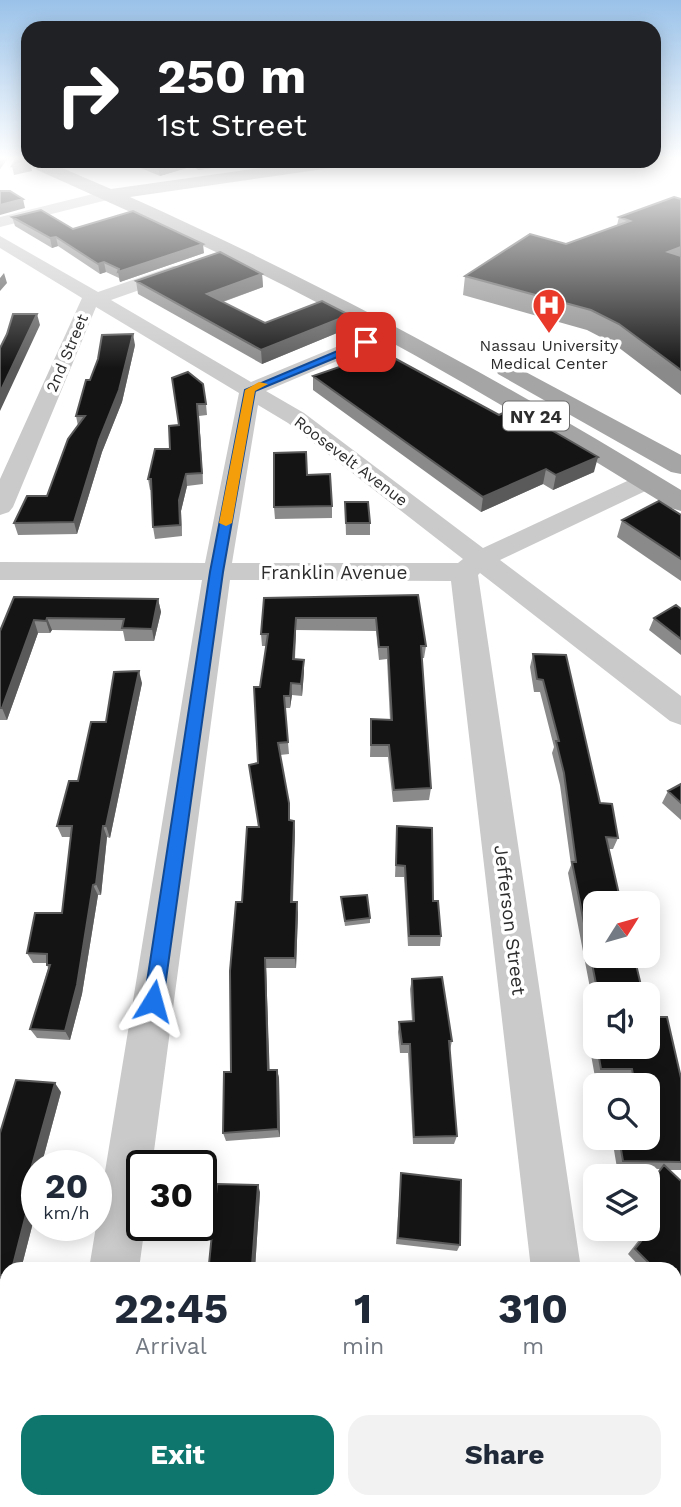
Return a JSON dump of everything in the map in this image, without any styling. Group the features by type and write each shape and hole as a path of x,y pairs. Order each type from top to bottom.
{"main road":[{"name":"NY 24","path":"196,227 415,320"},
{"name":"NY 24","path":"233,241 681,502"},
{"name":"NY 24","path":"488,358 681,466"}],"street":[{"name":"Roosevelt Avenue","path":"0,241 296,418 472,565 681,713"},
{"name":"2nd Street","path":"0,507 89,301 206,261 233,241"},
{"path":"13,271 51,271"},
{"path":"115,1262 216,572 250,390 389,332"},
{"name":"Franklin Avenue","path":"0,571 216,572 472,565 647,481"},
{"name":"Jefferson Street","path":"472,565 554,1262"}],"building":[{"path":"31,227 168,227 203,244 118,272 119,269 104,262 98,264 56,237 50,238"},
{"path":"612,227 681,227 681,247 668,252 681,256 681,370 619,324 591,310 465,276 530,234 566,244"},
{"path":"220,252 262,274 207,294 265,323 322,301 349,315 261,350 136,281"},
{"path":"13,314 37,314 0,392 0,348"},
{"path":"133,334 119,390 99,440 74,522 14,523 27,496 47,496 68,439 85,416 76,416 86,380 90,380 98,359 102,335"},
{"path":"383,352 499,415 513,408 598,457 556,475 546,469 483,497 313,376"},
{"path":"188,372 203,384 206,404 197,404 202,473 186,474 179,500 180,525 153,527 151,479 148,479 155,449 170,449 169,426 179,425 172,378"},
{"path":"306,452 307,475 330,474 332,506 274,507 274,453"},
{"path":"659,501 681,515 681,559 622,520"},
{"path":"345,502 368,502 370,523 346,523"},
{"path":"418,595 426,646 421,646 431,788 394,790 389,745 371,745 371,719 392,720 388,647 379,647 376,618 296,618 293,659 304,660 301,684 291,683 290,696 284,696 288,742 278,743 289,803 289,820 294,821 291,902 297,902 295,958 265,958 268,1070 277,1070 278,1129 223,1133 224,1072 231,1072 230,971 236,902 242,902 247,827 259,827 249,765 258,763 254,687 260,687 268,634 261,634 264,598"},
{"path":"14,597 158,599 152,629 122,628 124,619 34,620 0,708 0,631"},
{"path":"676,605 681,609 681,639 654,618"},
{"path":"533,654 566,655 600,803 612,804 618,838 606,837 618,891 583,891 583,918 572,862 576,862 564,773 556,741 559,741 543,680 537,679"},
{"path":"139,671 106,826 103,826 96,884 93,885 77,985 65,1031 30,1029 50,965 47,965 47,954 27,953 35,913 62,913 72,826 57,826 69,781 78,781 91,722 106,722 114,672"},
{"path":"681,784 681,803 668,791"},
{"path":"397,826 432,828 433,901 438,901 441,936 409,936 405,866 396,865"},
{"path":"367,895 370,918 345,921 341,897"},
{"path":"593,968 637,968 640,982 596,982"},
{"path":"442,977 452,1041 449,1041 457,1136 414,1137 410,1044 402,1044 399,1022 414,1021 412,979"},
{"path":"660,1017 667,1017 681,1078 681,1162 623,1161 621,1150 660,1150 660,1073 601,1069 599,1059 660,1059"},
{"path":"16,1080 55,1083 36,1150 21,1150 21,1234 14,1262 0,1262 0,1133"},
{"path":"664,1165 681,1181 681,1262 648,1262 635,1249 641,1241 660,1241 660,1170"},
{"path":"401,1173 461,1180 460,1245 398,1238"},
{"path":"217,1184 258,1185 252,1262 209,1262 211,1241 217,1241"}],"slow traffic":[{"path":"226,523 250,390 262,384"}],"place":[{"name":"Nassau University Medical Center","path":"549,335"}],"route":[{"path":"153,1001 216,572 250,390 366,342"}]}
